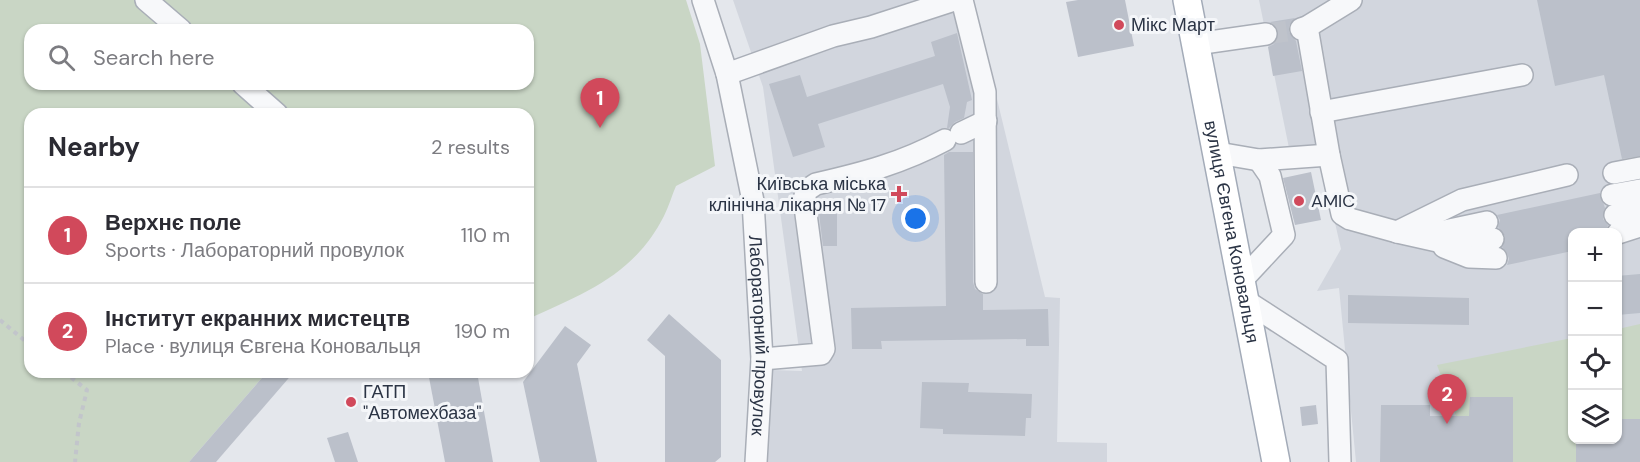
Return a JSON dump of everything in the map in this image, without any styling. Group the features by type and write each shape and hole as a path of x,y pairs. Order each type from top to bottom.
{"main road":[{"name":"вулиця Євгена Коновальця","path":"1187,0 1276,462"}],"street":[{"path":"146,0 173,24"},
{"name":"Лабораторний провулок","path":"703,0 727,74 753,201 762,359 756,462"},
{"path":"727,74 833,36 872,27 954,0"},
{"path":"962,0 985,92 986,282"},
{"path":"1351,0 1304,28 1342,214 1350,219 1397,232 1455,245 1492,240"},
{"path":"1196,44 1266,34"},
{"path":"1321,112 1522,75"},
{"path":"250,90 270,108"},
{"path":"762,359 821,354 824,349 804,200 807,190 816,184 889,166 915,156 986,121"},
{"path":"1218,153 1259,160 1329,155"},
{"path":"1259,160 1270,176 1284,235 1244,291 1337,360 1340,462"},
{"path":"1614,173 1640,168"},
{"path":"1397,232 1462,200 1567,175"},
{"path":"1615,214 1640,190"},
{"path":"1615,214 1640,209"},
{"path":"1615,214 1640,226"}],"path":[{"path":"0,320 24,340"},
{"path":"72,378 87,390 79,423 75,462"}],"shaded area":[{"name":"Київська міська клінічна лікарня № 17","path":"733,0 973,0 1045,297 1060,298 1057,442 1107,443 1107,462 766,462 772,370 802,371 763,87"},
{"path":"1259,0 1640,0 1640,462 1356,462 1339,288 1317,291 1341,249 1318,149 1290,153"}],"green space":[{"path":"0,0 686,0 700,44 715,166 676,186 664,216 652,236 623,268 588,291 534,316 534,108 24,108 24,378 262,378 189,462 0,462"},
{"path":"1640,324 1640,462 1473,462 1437,365 1568,339 1568,444 1622,444 1622,328"}],"building":[{"path":"1125,0 1134,46 1078,57 1066,2"},
{"path":"1537,0 1640,0 1640,156 1622,159 1604,75 1555,86"},
{"path":"1295,18 1289,26 1289,32 1296,41 1302,71 1273,76 1268,47 1274,44 1279,33 1276,26 1270,22"},
{"path":"957,33 972,100 967,102 964,118 947,128 950,107 943,84 818,124 825,147 793,157 769,84 800,75 807,97 935,56 931,42"},
{"path":"949,152 973,152 973,282 975,289 983,294 983,310 1048,309 1049,346 1026,346 1026,339 881,341 882,349 852,349 851,308 946,306 944,155"},
{"path":"1311,172 1321,220 1295,225 1283,178"},
{"path":"1600,193 1605,208 1603,219 1608,225 1607,228 1568,228 1568,252 1507,265 1509,259 1502,247 1505,236 1498,227 1500,220 1497,215"},
{"path":"819,214 837,214 837,246 823,246"},
{"path":"1640,274 1640,313 1622,315 1622,276"},
{"path":"1348,295 1469,298 1469,325 1348,323"},
{"path":"669,314 721,360 721,457 715,462 665,462 665,356 647,340"},
{"path":"565,326 591,345 577,364 597,462 540,462 523,382 526,378 534,378 534,367"},
{"path":"262,378 289,378 216,462 189,462"},
{"path":"429,378 478,378 493,462 445,462"},
{"path":"922,382 969,383 968,392 1032,394 1031,418 1026,418 1025,436 943,434 943,429 920,428"},
{"path":"1470,397 1513,397 1513,462 1380,462 1381,405 1430,405 1430,416 1469,416"},
{"path":"1316,405 1318,424 1302,426 1300,407"},
{"path":"1622,419 1640,419 1640,462 1576,462 1576,444 1622,444"},
{"path":"348,432 358,462 335,462 327,438"}],"tunnel":[{"path":"1266,34 1301,29"}],"place":[{"name":"Мікс Март","path":"1119,25"},
{"name":"Верхнє поле","path":"600,128"},
{"name":"Київська міська клінічна лікарня № 17","path":"899,194"},
{"name":"AMIC","path":"1299,201"},
{"name":"ГАТП \"Автомехбаза\"","path":"351,402"},
{"name":"Інститут екранних мистецтв","path":"1447,424"}]}
